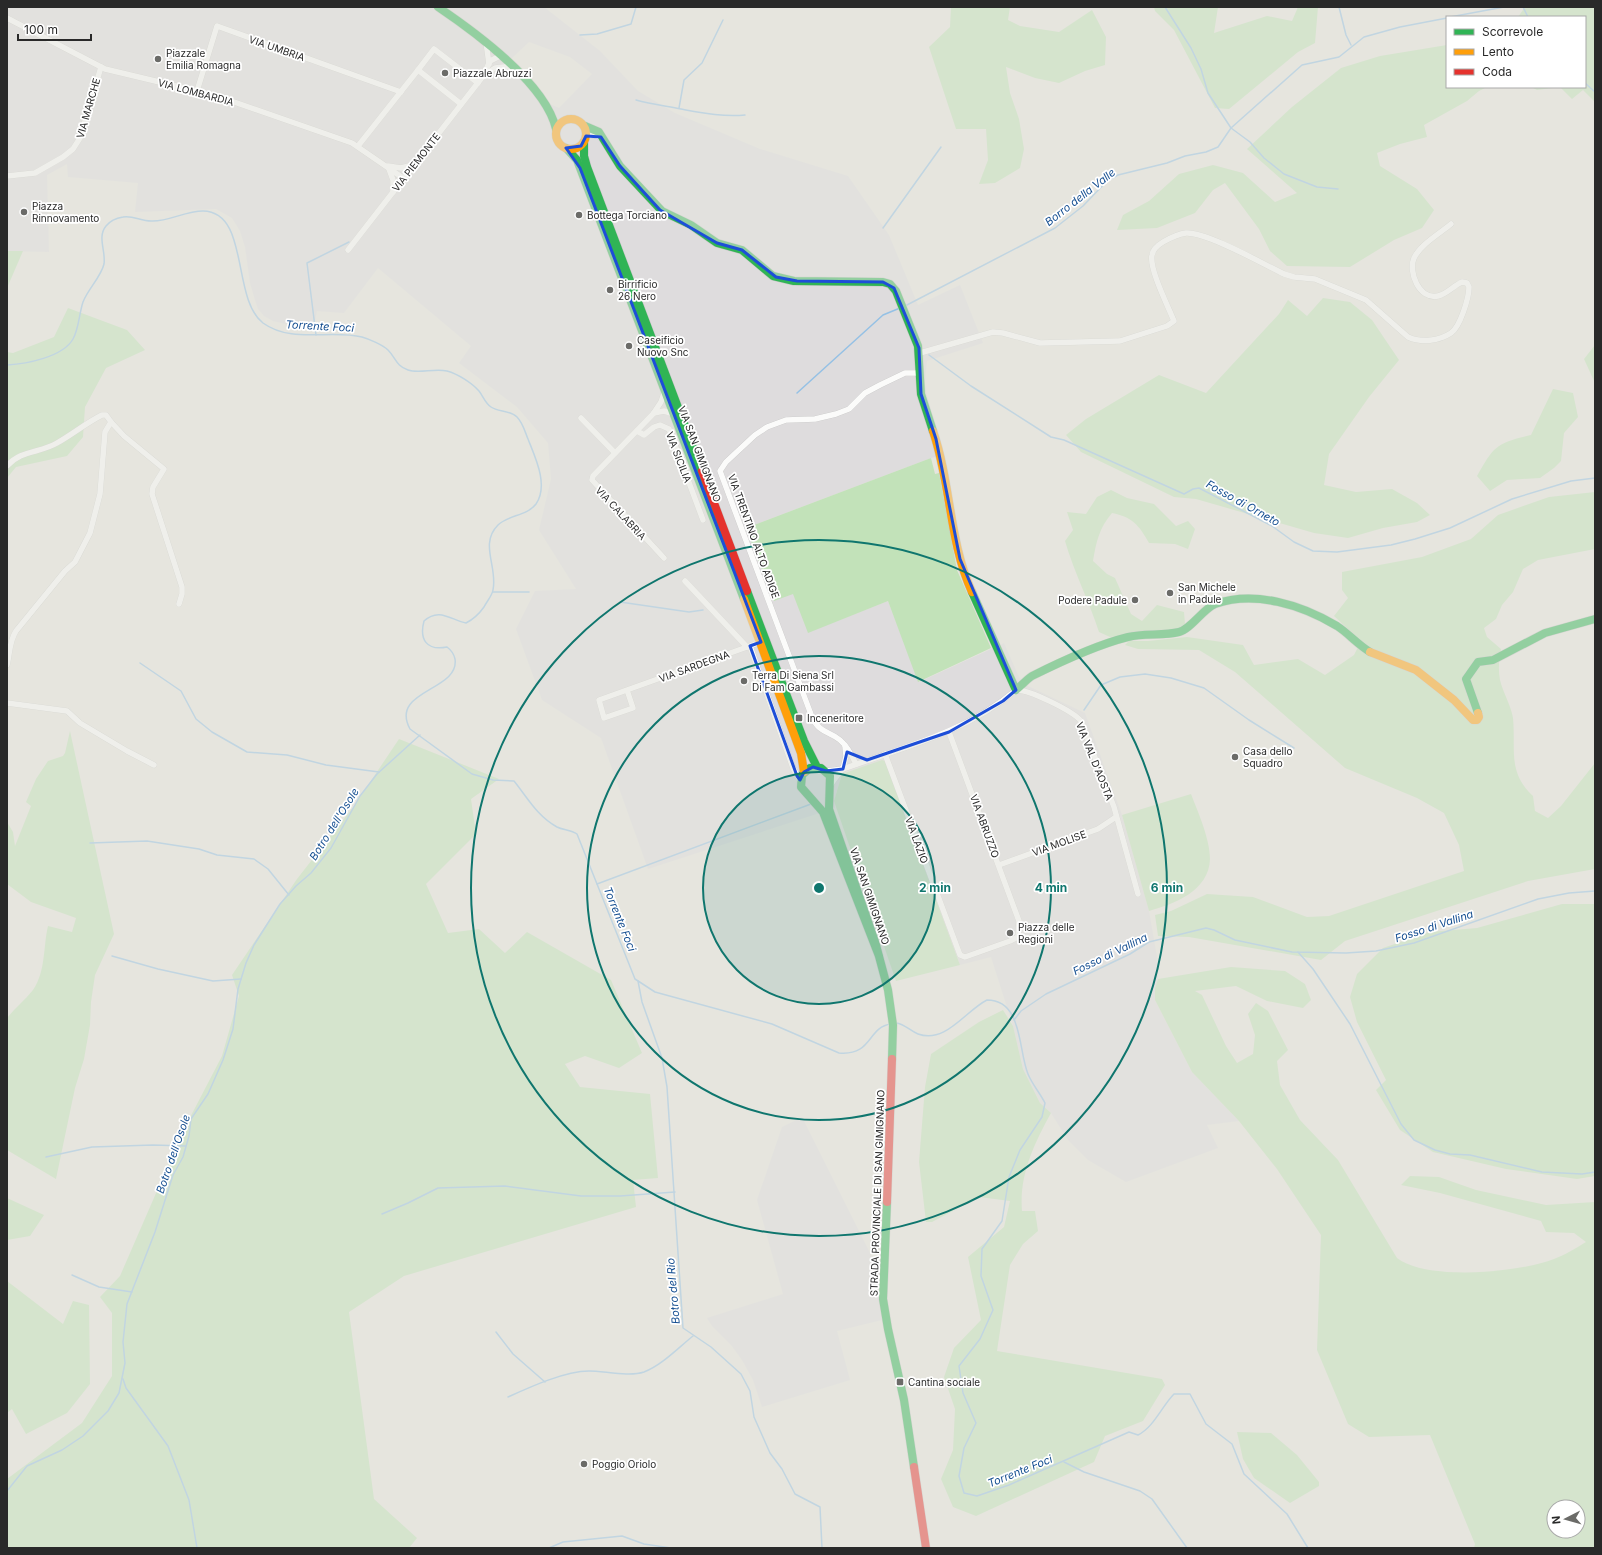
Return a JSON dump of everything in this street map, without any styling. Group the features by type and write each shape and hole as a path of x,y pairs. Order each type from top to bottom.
{"main road":[{"path":"438,7 485,40 502,55 546,104 557,113 578,120 585,126 597,130 622,168 660,210 691,225 717,243 744,251 773,276 794,281 886,282 894,288 900,299 920,353 921,396 936,439 949,494 955,536 961,563 1016,690 1034,675 1116,640 1181,632 1213,605 1231,600 1253,599 1277,602 1303,609 1338,627 1357,644 1376,655 1394,660 1416,670 1454,700 1473,720 1477,720 1479,717 1467,685 1468,674 1478,662 1493,660 1544,633 1572,627 1595,619"},
{"path":"546,104 553,116 557,139 566,148 576,148 585,139 585,126"},
{"path":"556,129 562,121 569,118"},
{"name":"VIA SAN GIMIGNANO","path":"585,139 583,153 587,167 806,746 817,767"},
{"name":"VIA SAN GIMIGNANO","path":"566,148 574,156 580,168 665,390 800,748 804,772"},
{"path":"800,780 808,768 817,767 826,771"},
{"name":"VIA SAN GIMIGNANO","path":"826,771 830,777 830,812 879,956"},
{"name":"VIA SAN GIMIGNANO","path":"800,780 803,790 818,803 824,815 879,956"},
{"path":"811,797 819,797 829,788"},
{"name":"STRADA PROVINCIALE DI SAN GIMIGNANO","path":"879,956 888,982 893,1033 883,1290 887,1330 907,1416 913,1474 926,1548"}],"street":[{"name":"VIA LOMBARDIA","path":"7,18 100,67 229,100 358,146 403,178"},
{"name":"VIA UMBRIA","path":"197,91 217,26 401,92"},
{"name":"VIA PIEMONTE","path":"348,250 484,75 488,64 485,40"},
{"path":"358,146 434,49 478,83"},
{"path":"488,64 493,59 502,55"},
{"name":"VIA PIEMONTE","path":"484,75 495,68 513,66"},
{"name":"VIA MARCHE","path":"7,176 34,173 63,157 76,146 100,67"},
{"path":"418,70 462,104"},
{"path":"585,139 594,135 602,137"},
{"path":"386,166 401,168 414,164"},
{"path":"386,166 392,175 393,192"},
{"path":"920,353 993,332 1003,333 1040,343 1120,342 1167,326 1174,321 1154,270 1152,255 1157,245 1169,238 1186,233 1201,236 1228,246 1284,274 1294,277 1315,279 1327,283 1366,300 1408,337 1414,340 1433,340 1451,333 1455,329 1465,305 1469,287 1467,283 1462,282 1443,295 1432,296 1423,292 1415,280 1413,265 1416,255 1426,244 1451,224"},
{"name":"VIA TRENTINO ALTO ADIGE","path":"854,765 844,744 821,730 812,717 720,471 726,462 755,435 766,428 783,421 815,419 836,414 850,408 865,393 876,387 903,374 920,373"},
{"name":"VIA CALABRIA","path":"664,558 592,482 593,476 653,414 660,403 665,390"},
{"path":"653,414 664,411 674,414"},
{"path":"7,466 19,456 56,444 68,435 102,415 106,415 124,436 164,468 153,487 152,494 182,586 182,594 179,604"},
{"path":"581,418 615,453"},
{"path":"7,665 11,650 10,640 65,571 75,562 90,533 100,494 105,432 111,422"},
{"name":"VIA SICILIA","path":"637,430 643,435 657,425 663,425 669,429 703,520"},
{"path":"686,581 748,647 793,768 800,780"},
{"name":"VIA SARDEGNA","path":"627,690 633,708 604,718 598,700 761,642"},
{"path":"826,771 843,769 950,732 994,707 1016,690"},
{"name":"VIA VAL D'AOSTA","path":"1016,690 1027,691 1070,713 1080,720 1116,817 1138,894"},
{"path":"7,703 67,711 80,723 127,751 154,764"},
{"name":"VIA ABRUZZO","path":"950,732 1019,921"},
{"name":"VIA LAZIO","path":"885,754 960,955 965,957 1018,937 1019,921"},
{"path":"849,755 867,760"},
{"name":"VIA TRENTINO ALTO ADIGE","path":"843,769 849,755"},
{"path":"829,788 843,769"},
{"name":"VIA MOLISE","path":"999,865 1098,829 1116,817"}],"highlighted area":[{"path":"586,136 601,137 620,166 660,210 717,243 742,250 776,277 797,281 883,282 894,288 919,348 921,394 936,439 960,559 1016,690 1003,701 949,732 867,760 847,752 843,769 826,771 813,767 804,772 800,780 797,776 750,646 761,642 580,168 566,148 581,146"}],"shaded area":[{"path":"7,7 544,7 600,51 638,91 675,113 760,149 848,176 889,235 918,305 960,285 983,343 927,361 925,382 926,392 944,455 931,458 746,528 774,600 793,593 809,632 888,601 919,682 1004,643 1019,677 1028,686 1085,713 1122,815 1149,911 1157,957 1158,979 1155,988 1155,1000 1192,1072 1239,1121 1207,1125 1218,1148 1126,1182 1088,1160 1068,1140 1051,1113 1040,1103 1023,1069 1013,1026 991,957 960,965 885,761 841,777 835,797 835,808 648,869 601,738 542,700 516,629 535,591 576,589 539,530 551,479 548,443 517,407 459,363 471,346 378,268 344,313 317,311 313,330 273,321 264,316 258,309 250,283 245,247 240,231 232,218 216,209 135,212 138,183 68,177 67,164 47,175 49,252 7,251","holes":["529,42 570,57 592,74 559,108 550,104 511,59"]},
{"path":"802,1117 878,1269 882,1320 837,1331 850,1380 762,1407 753,1380 742,1360 731,1345 712,1326 707,1318 783,1294 757,1200 782,1127"}],"green space":[{"path":"951,7 1010,7 1008,20 1020,26 1059,32 1092,10 1106,37 1105,65 1085,71 1059,83 1035,78 1006,67 1010,93 1019,119 1024,149 1020,168 995,183 979,184 988,160 986,129 956,129 929,47 950,27"},
{"path":"1154,7 1218,7 1214,33 1267,16 1292,21 1298,7 1318,7 1315,43 1298,52 1229,109 1215,108 1174,30 1155,11"},
{"path":"1525,7 1595,7 1595,102 1583,90 1572,99 1561,88 1586,88 1586,16 1519,16"},
{"path":"1446,45 1446,88 1485,88 1467,101 1424,125 1427,137 1400,144 1377,153 1380,166 1417,189 1434,210 1422,228 1394,240 1350,267 1287,266 1270,251 1259,229 1225,183 1213,190 1195,213 1157,228 1117,230 1123,215 1149,201 1179,174 1213,165 1243,173 1275,202 1297,193 1247,149 1292,107 1341,68 1380,56"},
{"path":"1533,88 1552,88 1537,90"},
{"path":"7,251 23,251 7,288"},
{"path":"1323,298 1350,302 1372,320 1399,360 1369,397 1329,454 1324,485 1356,492 1392,489 1417,503 1430,515 1417,522 1383,528 1348,538 1314,533 1196,499 1174,497 1081,452 1066,435 1086,419 1159,375 1206,393 1279,314 1288,300 1307,316"},
{"path":"68,308 127,330 145,350 106,368 85,407 83,437 67,456 16,467 7,478 7,352 13,353 54,337"},
{"path":"1595,345 1595,383 1584,359"},
{"path":"1553,389 1573,393 1578,417 1564,433 1561,461 1540,478 1507,480 1490,491 1477,476 1483,466 1497,447 1510,441 1531,435"},
{"path":"931,458 935,474 939,473 957,570 991,648 918,682 888,601 808,633 793,594 774,601 746,528"},
{"path":"1111,490 1127,498 1154,504 1176,526 1188,521 1195,529 1188,549 1175,544 1149,543 1142,531 1134,523 1125,517 1112,513 1101,530 1094,554 1093,561 1107,574 1115,578 1131,614 1142,621 1157,605 1184,612 1185,624 1175,631 1110,637 1099,632 1065,541 1073,530 1067,512 1086,514 1097,497"},
{"path":"1595,492 1595,549 1538,560 1523,569 1513,592 1502,605 1496,619 1484,628 1487,637 1501,649 1499,676 1501,685 1511,708 1513,718 1514,760 1519,778 1533,796 1535,811 1548,818 1561,806 1595,763 1595,869 1528,881 1345,941 1321,960 1189,937 1158,936 1155,915 1171,911 1207,894 1253,897 1307,917 1329,916 1464,871 1459,845 1444,813 1417,798 1345,768 1235,672 1199,650 1138,649 1125,645 1129,641 1148,641 1187,637 1243,645 1254,665 1298,659 1325,675 1354,655 1361,641 1334,616 1348,598 1342,590 1342,572 1422,557 1471,539 1498,515 1549,497"},
{"path":"70,731 114,934 95,975 91,1002 90,1025 84,1059 75,1088 56,1179 7,1150 7,1018 30,994 37,983 42,967 48,926 72,932 76,918 31,902 7,884 7,822 13,832 15,846 31,806 26,802 36,779 48,761 63,756"},
{"path":"399,739 499,779 471,799 476,834 426,884 448,933 479,929 505,953 527,932 611,980 642,1053 619,1068 585,1056 565,1064 580,1087 650,1094 658,1178 633,1180 636,1207 404,1276 349,1312 374,1499 417,1538 409,1548 7,1548 7,1479 82,1423 112,1376 112,1313 100,1297 120,1276 183,1131 222,1056 239,996 232,975 297,879 354,806"},
{"path":"882,760 885,761 960,965 896,981 834,801 842,774"},
{"path":"1191,794 1208,843 1210,859 1208,870 1204,880 1197,888 1179,900 1149,911 1122,815"},
{"path":"1562,904 1595,904 1595,1176 1577,1179 1506,1169 1433,1152 1400,1130 1376,1090 1386,1080 1357,1022 1350,997 1357,974 1383,948 1430,932 1477,928"},
{"path":"1231,967 1285,971 1305,984 1311,1000 1303,1008 1267,1001 1236,986 1195,991 1202,995 1226,1046 1237,1063 1253,1054 1255,1035 1248,1014 1256,1003 1268,1011 1288,1050 1277,1061 1280,1085 1300,1120 1338,1160 1397,1258 1411,1265 1429,1270 1450,1272 1496,1271 1538,1264 1554,1259 1586,1242 1574,1233 1546,1232 1541,1221 1440,1193 1401,1185 1410,1176 1439,1177 1476,1190 1546,1205 1595,1202 1595,1548 1474,1548 1475,1544 1430,1435 1369,1437 1348,1424 1317,1350 1321,1235 1277,1169 1239,1121 1192,1072 1155,1000 1155,988 1158,979"},
{"path":"1003,1010 1013,1026 1023,1069 1040,1103 1051,1113 1029,1160 1023,1185 1022,1211 1035,1211 1038,1231 1023,1244 1010,1265 997,1351 1162,1379 1165,1385 1143,1421 1105,1436 1094,1462 976,1516 953,1507 941,1479 953,1450 955,1409 944,1377 954,1348 981,1320 968,1257 1004,1227 1010,1201 979,1197 932,1222 926,1222 919,1162 925,1087 931,1054 979,1022"},
{"path":"7,1198 44,1215 30,1236 7,1240"},
{"path":"7,1281 63,1324 73,1301 89,1305 90,1384 67,1413 26,1434 12,1409 7,1413"},
{"path":"1237,1432 1271,1433 1297,1455 1319,1482 1319,1486 1290,1503 1254,1478 1243,1459"}],"waterway":[{"path":"580,35 597,34 631,24 636,7"},
{"path":"1165,7 1191,48 1201,69 1208,93 1231,128 1250,142 1264,158 1284,174 1317,187 1338,189"},
{"path":"1339,7 1346,35 1351,45"},
{"name":"Borro della Valle","path":"1455,16 1504,7"},
{"path":"1523,7 1528,16"},
{"name":"Borro della Valle","path":"905,306 1055,228 1083,206 1107,181 1118,175 1167,163 1185,156 1206,152 1218,147 1231,128 1302,65 1339,57 1364,37 1400,27 1446,18"},
{"path":"679,108 684,80 702,63 723,20"},
{"path":"1586,84 1595,92"},
{"path":"636,100 705,113 745,115"},
{"path":"883,228 941,147"},
{"name":"Torrente Foci","path":"7,365 34,361 53,355 61,351 73,339 77,330 83,302 100,274 104,264 102,235 106,226 118,218 133,217 147,221 157,221 196,211 203,211 218,215 228,225 239,258 247,295 253,311 263,323 286,333 299,335 350,335 376,342 386,348 404,368 412,371 442,370 451,372 469,382 476,388 487,404 491,407 508,412 517,417 522,425 540,471 540,496 532,508 502,522 493,532 489,548 494,581 493,590 484,607 478,614 466,623 440,615 429,617 424,621 423,634 426,643 430,646 440,648 447,647 450,649 455,659 454,670 447,678 416,698 409,706 406,716 410,729 472,774 493,780 514,781 533,806 550,823 577,834 635,979 655,992 772,1024 839,1053 850,1053 858,1050 864,1046 883,1026 891,1024"},
{"path":"316,335 307,263 349,242"},
{"name":"Borro della Valle","path":"797,393 883,315 900,308"},
{"name":"Fosso di Orneto","path":"929,355 971,386 1051,437 1064,440 1184,494 1193,489 1199,488 1272,526 1294,542 1313,551 1337,552 1391,545 1415,539 1450,528 1512,499 1571,481 1595,478"},
{"name":"Borro della Valle","path":"493,592 529,592"},
{"path":"620,602 689,612 703,610"},
{"path":"140,663 181,691 196,719 212,732 247,752 287,755 326,765 379,772"},
{"path":"1084,710 1101,685 1120,677 1145,674 1171,678 1204,688 1249,720 1294,748"},
{"name":"Botro dell'Osole","path":"7,1491 27,1466 62,1450 83,1436 108,1411 119,1393 125,1363 123,1342 127,1304 155,1232 173,1175 183,1157 189,1136 191,1119 208,1094 223,1060 233,1029 238,989 246,963 254,945 280,904 296,886 311,873 331,848 360,796 377,774 420,735"},
{"path":"597,884 811,804"},
{"path":"90,843 147,841 199,849 217,855 254,859 268,869 289,895"},
{"name":"Fosso di Vallina","path":"1014,1020 1021,1011 1046,994 1130,954 1149,942 1206,928 1214,930 1235,940 1292,952 1346,953 1376,951 1414,943 1538,899 1569,893 1595,891"},
{"path":"1298,952 1313,969 1350,1024 1401,1124 1414,1140 1435,1150 1450,1154 1470,1155 1542,1172 1582,1174 1595,1172"},
{"path":"112,956 158,969 213,981 241,979"},
{"name":"Botro del Rio","path":"638,981 642,1002 662,1058 667,1087 683,1328 711,1347 741,1374 750,1391 754,1417 770,1453 782,1469 795,1494 820,1507 822,1548"},
{"name":"Torrente Foci","path":"896,1023 918,1034 928,1036 938,1034 955,1025 987,1000 999,1002 1007,1008 1013,1017 1028,1074 1045,1103 1042,1117 1020,1150 1009,1177 1002,1221 982,1249 981,1276 993,1310 980,1339 959,1366 963,1393 976,1423 964,1448 959,1476 964,1493 977,1496 1009,1485 1129,1432 1138,1435 1149,1427 1174,1394 1190,1394 1206,1424 1232,1444 1244,1474 1287,1514 1308,1548"},
{"path":"46,1157 92,1147 153,1145 186,1146"},
{"path":"382,1214 438,1188 505,1186 581,1196 620,1196 675,1192"},
{"path":"72,1275 99,1287 132,1292"},
{"path":"496,1332 513,1354 545,1382"},
{"path":"508,1397 548,1380 569,1374 589,1371 631,1374 644,1372 663,1361 693,1336"},
{"path":"123,1379 126,1388 168,1446 189,1500 197,1548"},
{"path":"1064,1462 1084,1472 1140,1491 1152,1499 1187,1548"},
{"path":"549,1548 563,1542 622,1536 644,1544 671,1548"}],"traffic: fast":[{"path":"438,7 471,30 507,60 524,77 539,94 550,112 556,129"},
{"path":"585,126 599,132 620,166 662,211 691,225 717,243 742,250 773,276 794,281 883,282 890,284 896,291 918,346 921,394 933,431"},
{"path":"584,142 584,156 587,167 702,471"},
{"path":"566,148 577,160 744,599"},
{"path":"747,591 804,741 817,767"},
{"path":"972,592 1016,690 1032,676 1105,644 1128,637 1173,633 1184,630 1210,607 1230,600 1262,599 1294,606 1323,618 1337,626 1370,652"},
{"path":"1478,713 1466,679 1478,662 1493,660 1545,633 1595,619"},
{"path":"879,956 823,812 801,787 802,775 810,768 821,768 830,776 829,809 876,945 888,990 893,1025 892,1059"},
{"path":"887,1202 883,1299 888,1329 904,1400 914,1467"}],"traffic: slow":[{"path":"571,119 582,123 586,134 582,145 571,149 560,145 556,134 560,123 571,119"},
{"path":"933,431 939,451 954,533 964,573 972,592"},
{"path":"744,599 801,753 804,772"},
{"path":"1370,652 1416,670 1454,700 1473,720 1477,720 1479,717 1478,713"}],"traffic: jam":[{"path":"702,471 747,591"},
{"path":"887,1202 892,1059"},
{"path":"914,1467 926,1548"}],"place":[{"name":"Piazzale Emilia Romagna","path":"158,59"},
{"name":"Piazzale Abruzzi","path":"445,73"},
{"name":"Piazza Rinnovamento","path":"24,212"},
{"name":"Bottega Torciano","path":"579,215"},
{"name":"Birrificio 26 Nero","path":"610,290"},
{"name":"Caseificio Nuovo Snc","path":"629,346"},
{"name":"San Michele in Padule","path":"1170,593"},
{"name":"Podere Padule","path":"1135,600"},
{"name":"Terra Di Siena Srl Di Fam Gambassi","path":"744,681"},
{"name":"Inceneritore","path":"799,718"},
{"name":"Casa dello Squadro","path":"1235,757"},
{"name":"Piazza delle Regioni","path":"1010,933"},
{"name":"Cantina sociale","path":"900,1382"},
{"name":"Poggio Oriolo","path":"584,1464"}]}
